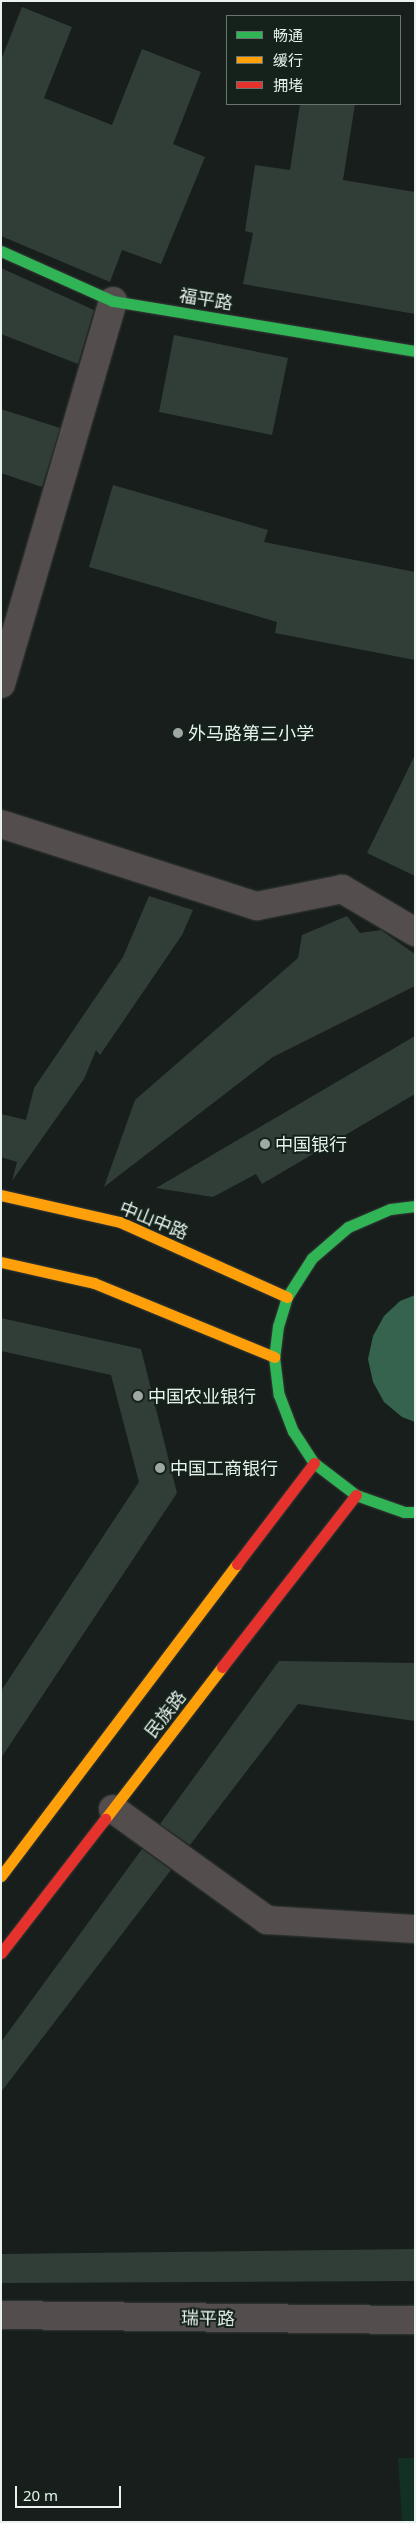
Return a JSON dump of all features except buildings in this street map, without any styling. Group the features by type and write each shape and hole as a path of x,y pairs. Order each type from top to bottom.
{"main road":[{"name":"福平路","path":"1,251 114,301 415,351"},
{"name":"中山中路","path":"1,1196 120,1222 287,1297"},
{"path":"415,1206 390,1209 348,1227 312,1258 287,1297 278,1326 274,1357 282,1404 292,1431 314,1463 356,1495 404,1512 415,1512"},
{"path":"1,1262 94,1283 274,1357"},
{"name":"民族路","path":"1,1876 314,1463"},
{"name":"民族路","path":"1,1953 356,1495"}],"street":[{"path":"1,684 114,301"},
{"path":"1,824 257,906 342,889 415,932"},
{"path":"113,1809 267,1920 415,1929"},
{"name":"瑞平路","path":"1,2315 415,2320"}],"shaded area":[{"path":"415,1295 415,1422 402,1417 384,1402 373,1382 368,1359 373,1336 384,1316 400,1301"},
{"path":"398,2458 415,2458 415,2522 402,2522"}],"traffic: fast":[{"path":"1,251 113,301 415,351"},
{"path":"415,1206 390,1209 348,1227 312,1258 287,1297 278,1326 274,1357 279,1395 293,1431 314,1463 356,1495 404,1512 415,1512"}],"traffic: slow":[{"path":"1,1195 120,1222 287,1297"},
{"path":"1,1262 94,1283 274,1357"},
{"path":"1,1876 237,1564"},
{"path":"105,1819 222,1667"}],"traffic: jam":[{"path":"237,1564 314,1463"},
{"path":"222,1667 356,1495"},
{"path":"1,1953 105,1819"}],"place":[{"name":"外马路第三小学","path":"178,733"},
{"name":"中国银行","path":"265,1144"},
{"name":"中国农业银行","path":"138,1396"},
{"name":"中国工商银行","path":"160,1468"}]}
